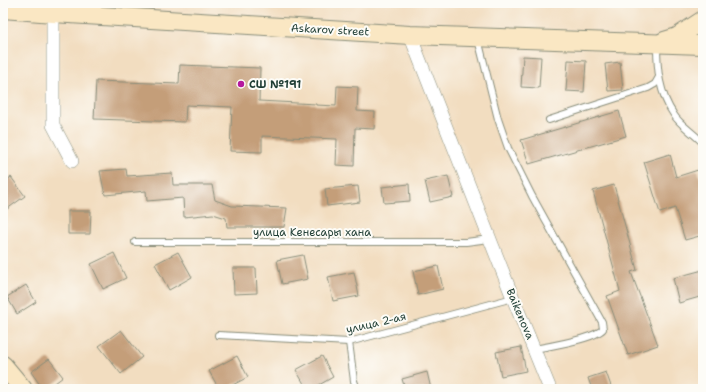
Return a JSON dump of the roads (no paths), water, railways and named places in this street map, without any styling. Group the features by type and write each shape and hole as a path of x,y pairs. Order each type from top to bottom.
{"street":[{"name":"Askarov street","path":"8,7 53,13 410,35 657,42"},
{"path":"53,13 53,125 72,161"},
{"path":"657,42 677,37 703,20"},
{"name":"Baikenova","path":"410,35 512,298 550,389"},
{"path":"657,42 703,45"},
{"path":"3,365 23,389"}],"lane":[{"path":"478,37 498,119 508,148 532,196 602,322 603,329 599,333 588,337 534,349"},
{"path":"657,42 657,68 662,90 674,116 703,143"},
{"path":"549,120 648,88 655,84 659,77"},
{"name":"улица Кенесары хана","path":"135,242 466,242 489,239"},
{"name":"улица 2-ая","path":"218,334 349,342 512,298"},
{"path":"349,342 354,381 357,389"}],"place":[{"name":"СШ №191","path":"241,84"}]}
